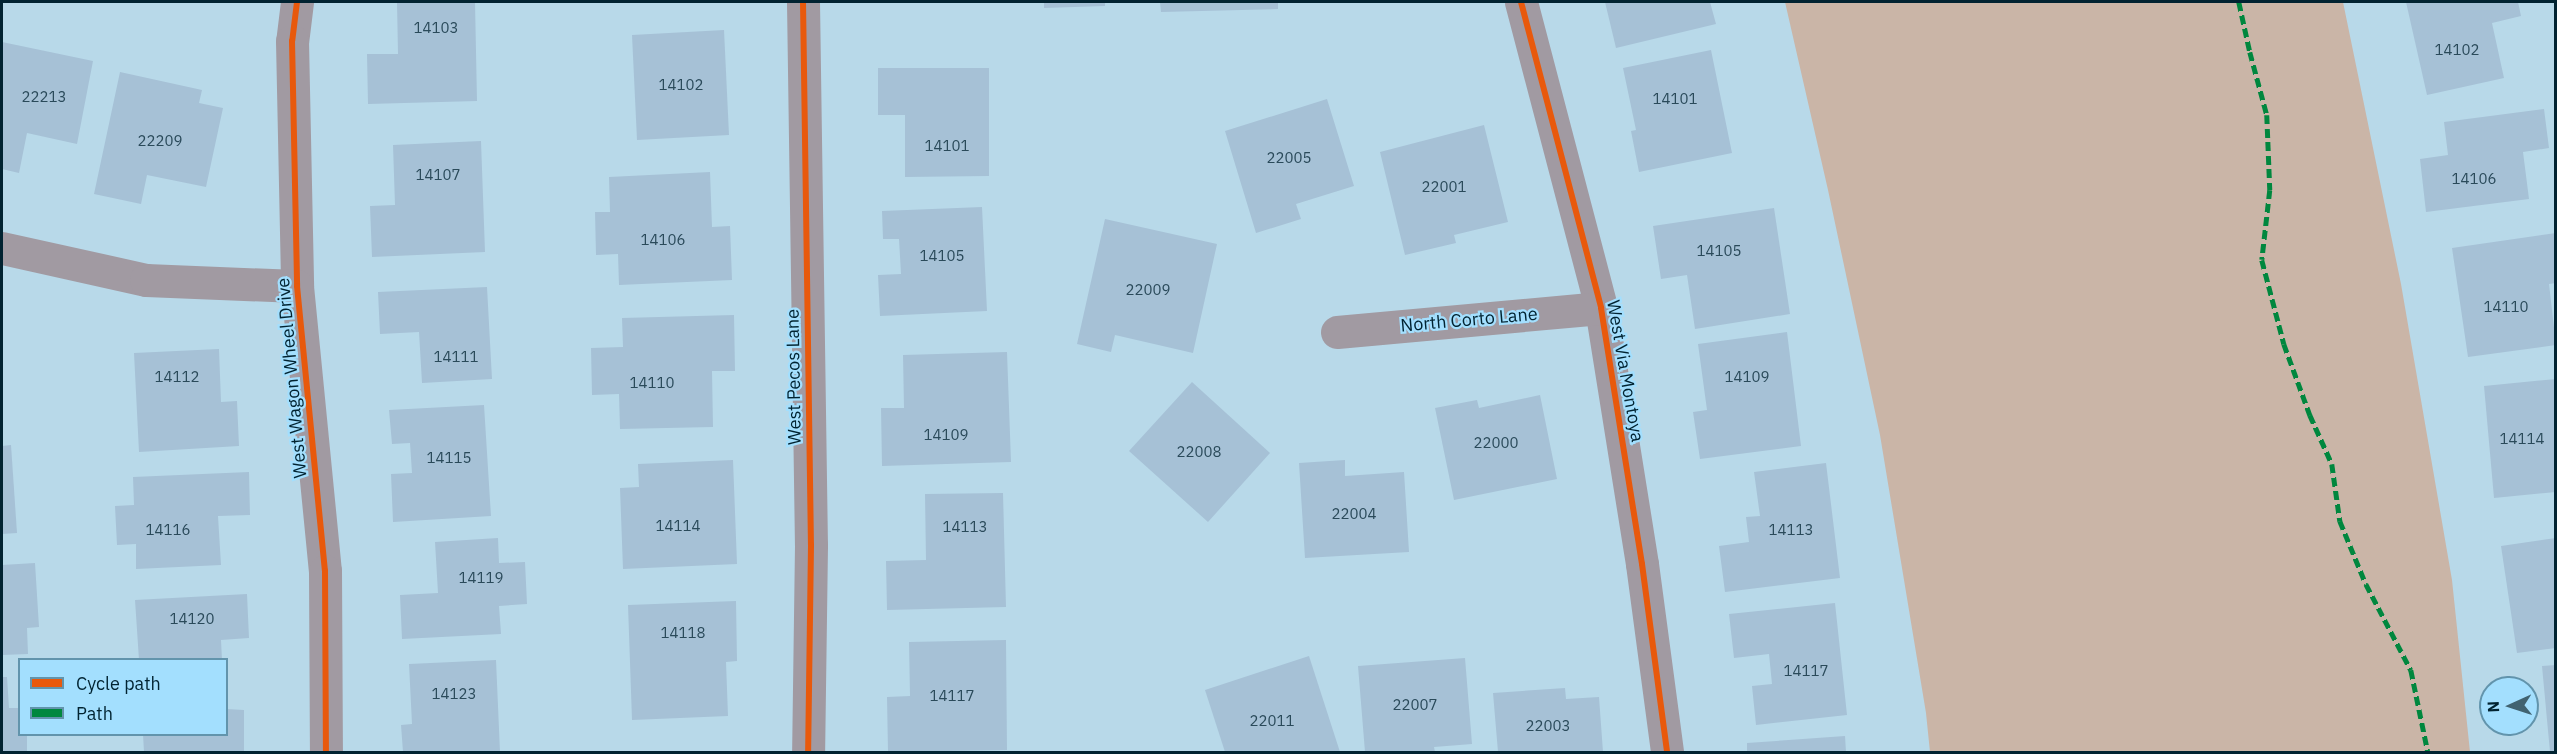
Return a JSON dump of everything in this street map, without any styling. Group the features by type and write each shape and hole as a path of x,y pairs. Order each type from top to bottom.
{"street":[{"name":"West Wagon Wheel Drive","path":"297,2 292,41 297,286 325,571 326,753"},
{"name":"West Pecos Lane","path":"803,2 811,545 808,753"},
{"name":"West Via Montoya","path":"1521,2 1601,308 1642,564 1667,753"},
{"path":"2,248 146,280 297,286"},
{"name":"North Corto Lane","path":"1337,332 1601,308"}],"shaded area":[{"path":"1785,2 2343,2 2401,284 2452,580 2470,752 1930,752 1926,713 1880,435"}],"building":[{"path":"397,2 475,2 477,101 368,104 367,54 398,54"},
{"path":"1044,2 1105,2 1105,6 1044,8"},
{"path":"1160,2 1278,2 1278,9 1161,12"},
{"path":"1605,2 1710,2 1716,24 1616,48"},
{"path":"2406,2 2518,2 2521,16 2492,23 2504,78 2427,95"},
{"path":"724,30 729,135 637,140 632,35"},
{"path":"2,42 93,61 77,144 27,133 19,173 2,169"},
{"path":"1711,50 1732,153 1639,172 1631,131 1636,130 1623,68"},
{"path":"878,68 989,68 989,176 905,177 905,115 878,115"},
{"path":"120,72 202,90 199,103 223,108 206,187 147,175 141,204 94,194"},
{"path":"1327,99 1354,186 1296,204 1301,219 1256,233 1225,131"},
{"path":"2544,109 2549,148 2523,152 2529,199 2426,212 2420,159 2448,155 2444,122"},
{"path":"1484,125 1508,222 1454,235 1456,243 1405,255 1380,152"},
{"path":"481,141 485,252 372,257 370,206 395,205 393,145"},
{"path":"710,172 712,227 730,226 732,280 619,285 618,254 596,255 595,212 610,212 609,177"},
{"path":"982,207 987,311 880,316 878,275 901,274 899,239 883,239 882,211"},
{"path":"1774,208 1790,314 1695,329 1687,275 1661,279 1653,226"},
{"path":"1105,219 1217,244 1193,353 1115,335 1111,352 1077,344"},
{"path":"2556,233 2556,283 2549,284 2556,345 2468,357 2452,248"},
{"path":"487,287 492,379 422,383 419,332 380,334 378,292"},
{"path":"734,315 735,371 712,371 713,427 620,429 619,394 592,395 591,348 623,347 622,318"},
{"path":"1787,332 1801,446 1700,459 1693,412 1707,410 1698,344"},
{"path":"219,349 221,402 237,401 239,446 139,452 134,353"},
{"path":"1007,352 1011,462 882,466 881,408 904,408 903,355"},
{"path":"2556,379 2556,492 2494,498 2484,386"},
{"path":"1192,382 1270,453 1208,522 1129,451"},
{"path":"1540,395 1557,479 1454,500 1435,408 1477,400 1479,408"},
{"path":"484,405 491,516 393,522 391,474 412,473 410,443 392,444 389,410"},
{"path":"11,445 17,533 2,534 2,446"},
{"path":"733,460 737,564 623,569 620,488 639,487 638,464"},
{"path":"1345,460 1345,476 1404,472 1409,552 1305,558 1299,463"},
{"path":"1826,463 1840,578 1725,592 1719,546 1749,542 1746,517 1760,516 1754,472"},
{"path":"249,472 250,515 218,516 221,565 136,569 136,544 117,545 115,506 134,505 133,477"},
{"path":"1003,493 1006,607 887,610 886,561 926,560 925,494"},
{"path":"498,538 499,563 525,562 527,604 499,606 501,634 402,639 400,595 438,593 435,542"},
{"path":"2556,538 2556,648 2517,653 2501,546"},
{"path":"35,563 39,627 27,628 28,654 2,655 2,565"},
{"path":"247,594 249,638 221,640 222,658 139,658 135,600"},
{"path":"736,601 737,661 726,662 728,716 632,720 628,605"},
{"path":"1835,603 1847,715 1756,725 1752,686 1772,684 1769,654 1734,658 1729,614"},
{"path":"1006,640 1007,750 888,752 887,697 910,696 909,642"},
{"path":"1309,656 1340,752 1225,752 1205,690"},
{"path":"1465,658 1472,744 1434,747 1435,752 1365,752 1358,666"},
{"path":"496,660 500,752 403,752 401,725 412,724 409,664"},
{"path":"2556,665 2556,752 2550,752 2542,666"},
{"path":"2,677 7,677 9,708 18,708 18,736 27,736 27,752 2,752"},
{"path":"1565,688 1566,699 1599,697 1603,752 1498,752 1493,693"},
{"path":"228,709 244,710 244,752 144,752 143,736 228,736"},
{"path":"1845,736 1846,752 1747,752 1747,743"}],"marked path":[{"path":"2239,2 2267,115 2270,190 2262,260 2284,344 2310,415 2332,464 2340,521 2366,584 2411,670 2428,752"}],"cycle path":[{"path":"297,2 292,41 297,286 325,571 326,752"},
{"path":"803,2 811,545 808,752"},
{"path":"1521,2 1601,308 1642,564 1667,752"}]}
